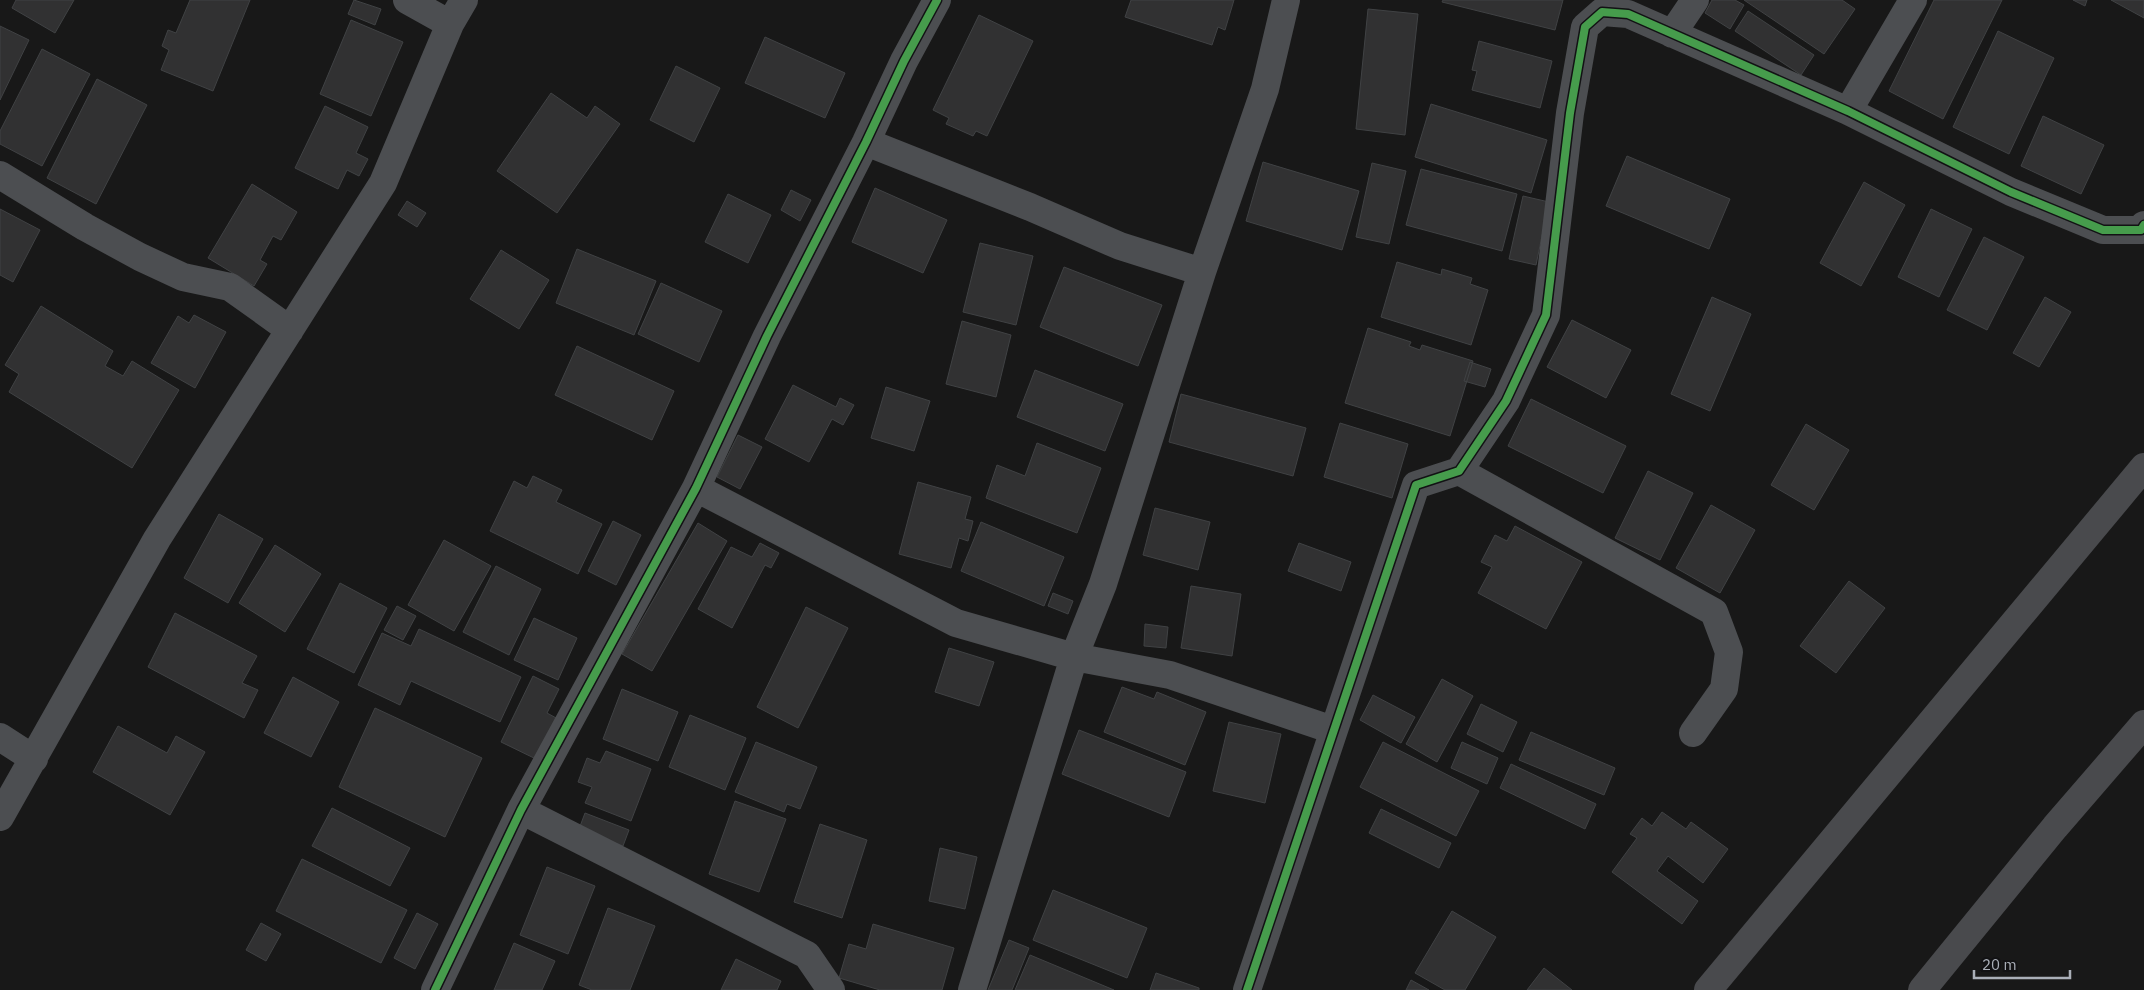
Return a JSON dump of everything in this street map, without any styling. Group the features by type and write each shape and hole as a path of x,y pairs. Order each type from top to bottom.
{"highway":[{"path":"1708,990 2144,467"},
{"path":"1922,990 2055,827 2144,724"}],"street":[{"path":"407,0 450,24"},
{"path":"0,817 157,539 383,183 450,24 464,0"},
{"path":"435,990 521,810 696,488 768,336 936,0"},
{"path":"972,990 1074,658 1106,575 1202,272 1265,89 1286,0"},
{"path":"1672,34 1695,0"},
{"path":"1848,111 1913,0"},
{"path":"1247,990 1416,485 1459,471 1506,401 1546,315 1570,113 1585,27 1602,12 1628,14 1848,111 2012,192 2103,230 2141,230 2144,225"},
{"path":"866,142 1030,207 1120,246 1202,272"},
{"path":"0,175 85,227 183,278 230,287 290,330"},
{"path":"1459,471 1714,612 1729,652 1724,689 1693,733"},
{"path":"696,488 956,623 1074,658 1170,675 1333,730"},
{"path":"0,737 34,759"},
{"path":"521,810 807,955 831,990"}],"building":[{"path":"16,0 74,0 55,33 12,8"},
{"path":"190,0 250,0 213,91 161,70 169,50 162,46 168,30 176,33"},
{"path":"354,0 381,9 375,25 348,14"},
{"path":"1131,0 1234,0 1225,30 1218,27 1212,45 1125,17"},
{"path":"1443,0 1563,0 1555,30 1442,2"},
{"path":"1712,0 1735,0 1744,5 1730,29 1705,13"},
{"path":"1744,0 1842,0 1855,9 1824,54"},
{"path":"1934,0 2002,0 1943,119 1889,91"},
{"path":"2073,0 2087,0 2085,6"},
{"path":"2111,0 2144,0 2144,18"},
{"path":"1368,9 1418,14 1405,135 1356,129"},
{"path":"1748,11 1814,55 1801,75 1735,31"},
{"path":"979,15 1033,41 987,136 976,131 973,136 946,124 949,118 933,110"},
{"path":"351,20 403,42 371,116 320,94"},
{"path":"0,26 29,40 0,100"},
{"path":"1998,31 2054,58 2009,154 1953,127"},
{"path":"765,37 845,73 825,118 745,83"},
{"path":"1479,41 1552,61 1540,108 1472,90 1477,71 1472,70"},
{"path":"42,49 90,74 42,166 0,144 0,131"},
{"path":"676,66 720,88 694,142 650,120"},
{"path":"97,79 147,105 96,204 47,178"},
{"path":"551,93 587,118 595,106 620,124 557,213 497,171"},
{"path":"1431,104 1547,140 1531,193 1415,157"},
{"path":"325,106 368,127 356,153 368,159 359,176 347,170 338,189 295,168"},
{"path":"2043,116 2104,145 2081,194 2021,166"},
{"path":"1627,156 1730,199 1709,249 1606,206"},
{"path":"1263,162 1359,191 1342,250 1246,221"},
{"path":"1372,163 1406,171 1389,244 1356,237"},
{"path":"1421,169 1517,194 1502,251 1406,225"},
{"path":"1864,182 1905,205 1861,286 1820,263"},
{"path":"252,184 297,212 281,240 273,236 260,260 267,264 254,286 208,258"},
{"path":"875,188 947,220 923,273 852,242"},
{"path":"791,190 811,200 800,221 781,210"},
{"path":"728,194 771,215 748,263 705,242"},
{"path":"1523,196 1549,202 1536,265 1509,259"},
{"path":"407,201 426,213 417,227 398,215"},
{"path":"0,209 40,230 13,282 0,275"},
{"path":"1931,209 1972,229 1939,297 1898,277"},
{"path":"1984,237 2024,257 1987,330 1947,310"},
{"path":"980,243 1033,256 1016,325 963,312"},
{"path":"577,249 656,281 634,335 556,303"},
{"path":"501,250 549,280 519,329 470,299"},
{"path":"1397,262 1441,275 1442,269 1472,278 1470,284 1488,290 1471,345 1381,317"},
{"path":"1064,267 1162,305 1138,366 1040,327"},
{"path":"661,283 722,311 699,362 638,334"},
{"path":"1712,297 1751,314 1710,411 1671,394"},
{"path":"2045,297 2071,312 2039,367 2013,353"},
{"path":"41,306 113,351 105,366 123,376 132,361 179,390 132,468 9,392 19,374 5,365"},
{"path":"194,315 226,332 195,388 151,363 178,316 189,323"},
{"path":"1572,320 1631,350 1606,398 1547,367"},
{"path":"962,321 1011,335 996,397 946,384"},
{"path":"1368,328 1411,342 1409,346 1420,350 1422,345 1473,361 1450,436 1345,403"},
{"path":"577,346 674,391 652,440 555,395"},
{"path":"1470,362 1491,369 1485,387 1464,381"},
{"path":"1035,370 1123,404 1105,451 1017,417"},
{"path":"793,385 836,407 840,398 854,405 843,425 832,419 809,462 765,439"},
{"path":"886,387 930,401 914,451 871,438"},
{"path":"1181,394 1306,428 1293,476 1169,442"},
{"path":"1531,399 1626,446 1603,493 1508,446"},
{"path":"1340,423 1408,444 1392,498 1324,477"},
{"path":"1806,424 1849,450 1814,510 1771,485"},
{"path":"738,435 762,447 740,489 717,477"},
{"path":"1037,443 1101,468 1077,533 986,498 997,465 1025,476"},
{"path":"1648,471 1693,493 1660,560 1615,538"},
{"path":"533,476 562,490 556,502 602,524 578,574 490,531 514,481 527,488"},
{"path":"918,482 971,497 965,519 973,521 968,541 959,538 951,568 899,554"},
{"path":"1711,505 1755,530 1720,593 1676,568"},
{"path":"1155,508 1210,522 1198,570 1143,555"},
{"path":"219,514 263,539 228,603 184,578"},
{"path":"613,521 641,535 616,585 588,571"},
{"path":"981,522 1064,557 1044,606 961,571"},
{"path":"698,523 727,541 652,671 622,654"},
{"path":"1515,526 1582,562 1546,629 1478,593 1492,567 1481,562 1495,535 1507,541"},
{"path":"444,540 491,566 454,631 408,605"},
{"path":"760,543 779,553 771,568 765,565 732,628 698,609 731,547 752,557"},
{"path":"1299,543 1351,562 1341,591 1288,571"},
{"path":"275,545 321,574 285,632 239,603"},
{"path":"496,566 541,589 509,655 463,632"},
{"path":"1849,581 1885,608 1836,673 1800,646"},
{"path":"340,583 387,608 354,673 307,649"},
{"path":"1191,586 1241,594 1232,656 1181,648"},
{"path":"1053,593 1073,601 1068,614 1048,606"},
{"path":"397,606 416,616 403,640 384,630"},
{"path":"806,607 848,628 798,728 757,707"},
{"path":"175,613 257,656 242,683 258,690 244,718 148,667"},
{"path":"534,618 577,638 558,680 514,660"},
{"path":"1145,624 1168,627 1166,648 1144,646"},
{"path":"419,629 521,677 500,722 411,681 400,705 358,685 382,633 411,646"},
{"path":"949,648 994,662 979,706 935,692"},
{"path":"533,676 559,689 547,713 558,719 538,760 501,742"},
{"path":"293,677 339,702 311,757 264,733"},
{"path":"1442,679 1473,696 1437,762 1406,744"},
{"path":"1122,687 1154,699 1157,692 1206,712 1185,765 1104,732"},
{"path":"622,689 678,712 658,761 603,739"},
{"path":"1373,695 1415,717 1401,743 1360,720"},
{"path":"1481,704 1517,722 1503,752 1467,734"},
{"path":"375,708 482,758 445,837 339,787"},
{"path":"690,715 746,738 725,790 669,767"},
{"path":"1229,722 1281,734 1265,803 1213,791"},
{"path":"118,726 167,753 176,736 205,752 170,815 93,772"},
{"path":"1079,730 1186,772 1169,817 1062,774"},
{"path":"1531,732 1615,768 1604,795 1519,760"},
{"path":"756,742 817,767 800,809 787,804 784,812 735,792"},
{"path":"1383,742 1479,791 1456,836 1360,787"},
{"path":"1462,742 1498,758 1487,784 1451,768"},
{"path":"606,751 651,769 631,821 585,803 592,787 578,782 587,758 600,763"},
{"path":"1511,764 1596,804 1585,829 1500,788"},
{"path":"735,801 786,819 759,892 709,874"},
{"path":"332,808 410,848 390,886 312,846"},
{"path":"1381,809 1451,843 1439,868 1369,833"},
{"path":"1662,812 1686,829 1691,822 1728,849 1703,883 1668,856 1657,871 1698,901 1682,924 1612,872 1637,838 1630,834 1642,818 1652,826"},
{"path":"585,813 629,830 623,846 579,829"},
{"path":"820,824 867,840 842,918 794,902"},
{"path":"940,848 977,857 965,909 929,901"},
{"path":"302,859 407,910 381,963 276,911"},
{"path":"547,867 595,886 568,954 520,935"},
{"path":"1053,890 1147,928 1127,978 1033,940"},
{"path":"608,908 655,926 630,990 592,990 579,985"},
{"path":"1452,911 1496,937 1465,990 1445,990 1415,973"},
{"path":"417,913 438,924 415,969 394,958"},
{"path":"261,923 281,934 266,961 246,950"},
{"path":"873,924 954,948 942,990 880,990 839,978 849,944 866,949"},
{"path":"1009,940 1029,948 1012,990 988,990"},
{"path":"514,943 555,961 542,990 494,990"},
{"path":"1030,955 1114,990 1015,990"},
{"path":"736,959 781,981 777,990 721,990"},
{"path":"1544,968 1572,990 1527,990"},
{"path":"1156,973 1199,988 1199,990 1150,990"},
{"path":"1411,980 1429,990 1406,990"}],"cycle path":[{"path":"435,990 521,810 696,488 767,336 866,142 904,61 937,0"},
{"path":"1247,990 1416,485 1459,471 1506,401 1546,315 1570,113 1585,27 1602,12 1628,14 1848,111 2011,192 2103,230 2141,230 2144,225"}]}
